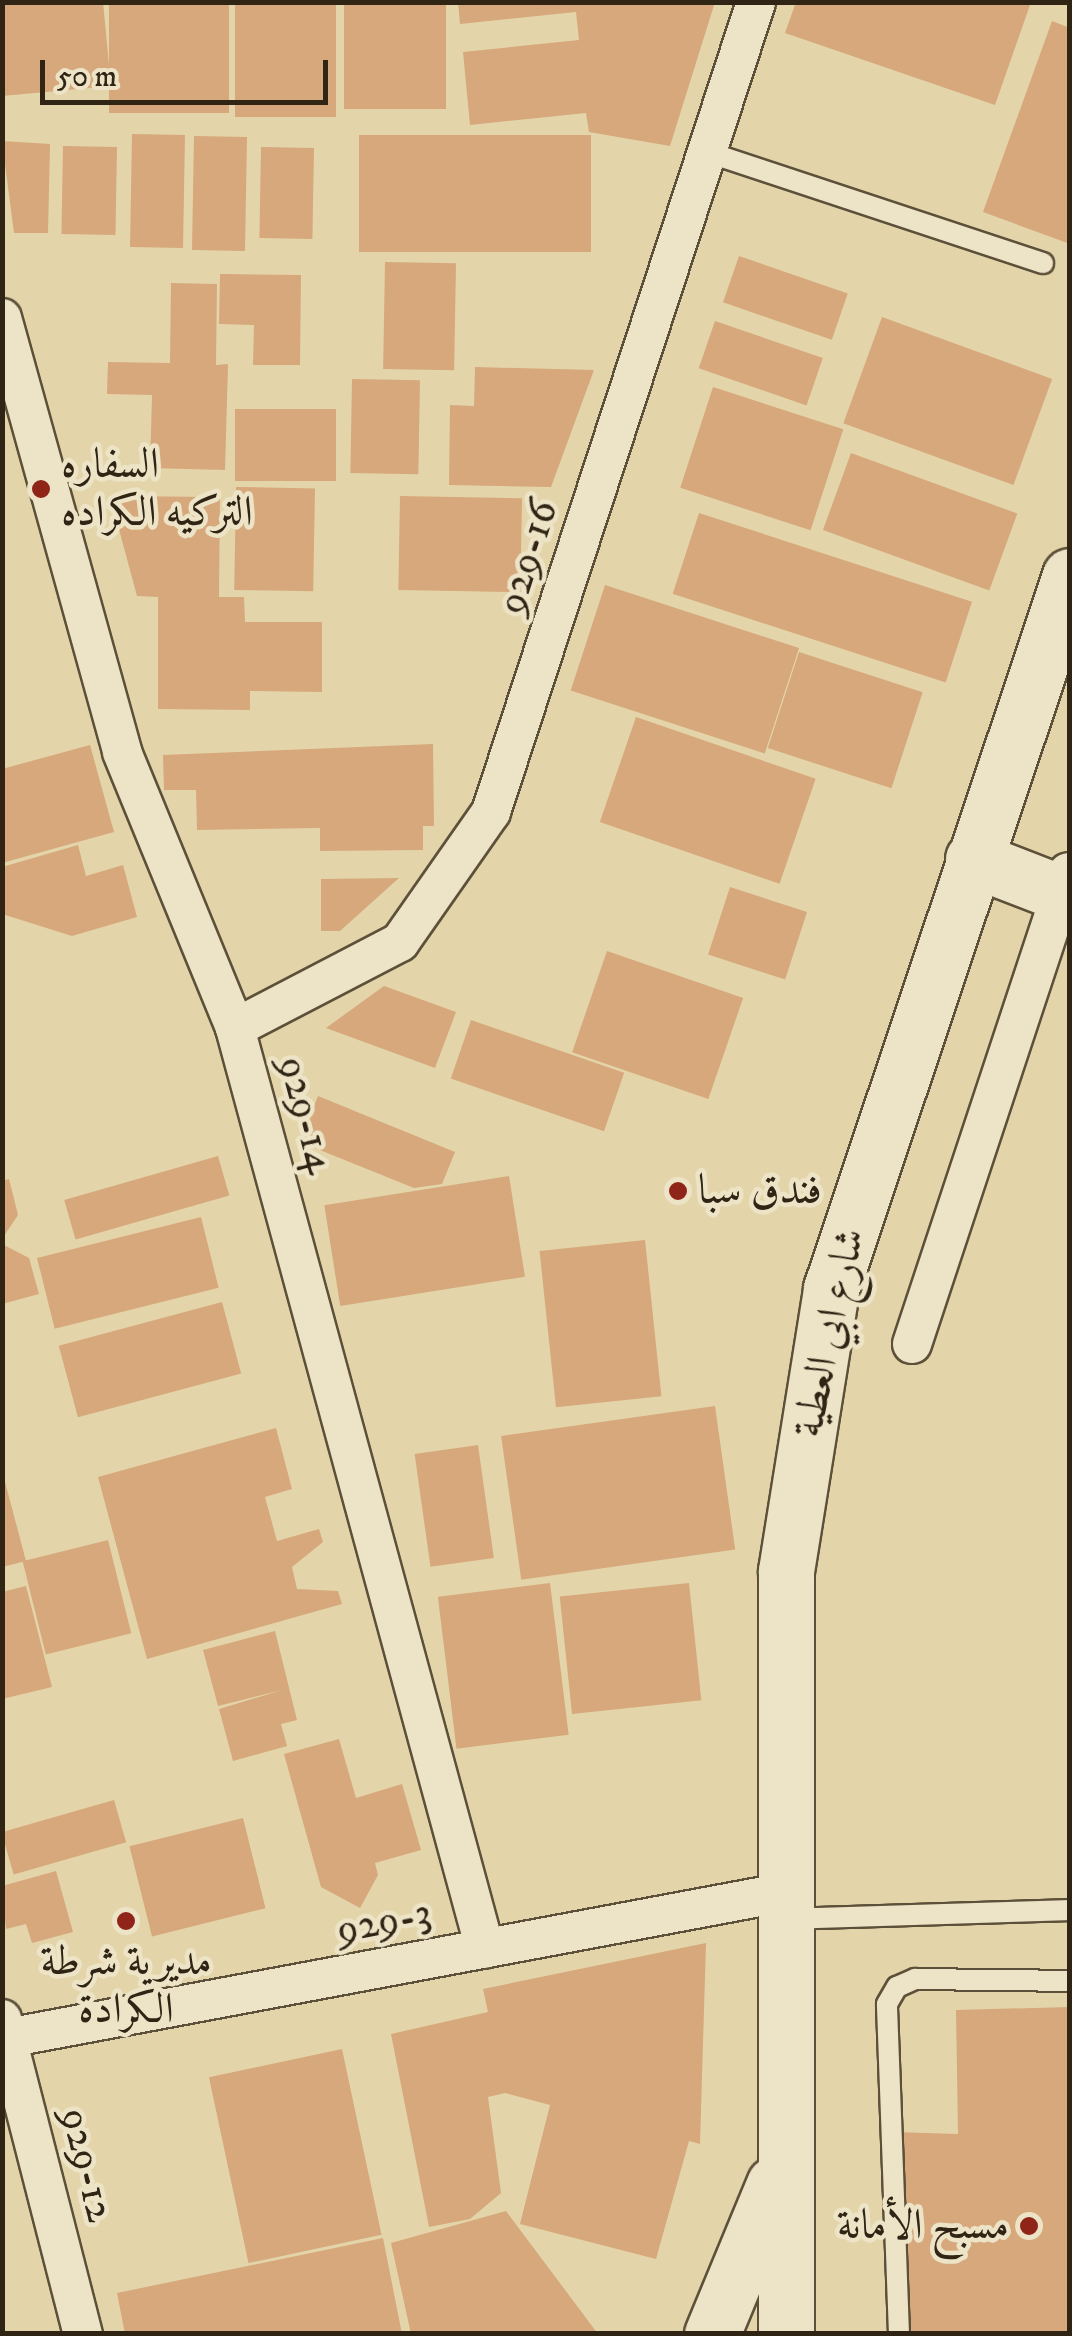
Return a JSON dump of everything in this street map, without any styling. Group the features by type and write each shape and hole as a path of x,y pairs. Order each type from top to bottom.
{"street":[{"name":"929-16","path":"235,1028 400,942 491,812 756,2"},
{"name":"929-14","path":"2,318 122,752 235,1028 484,1948"},
{"name":"شارع ابي العطية","path":"786,2334 790,2123 782,1906 786,1571 831,1288 1070,576"},
{"path":"912,1344 1065,881 973,859"},
{"name":"929-3","path":"4,2032 484,1948 782,1906"},
{"name":"929-12","path":"4,2032 83,2334"},
{"name":"شارع ابي العطية","path":"712,2334 767,2210 790,2123"}],"lane":[{"path":"708,152 1043,264"},
{"path":"782,1906 1070,1910"},
{"path":"899,2334 887,2004 897,1987 915,1979 1070,1981"}],"building":[{"path":"2,2 103,2 111,86 2,96"},
{"path":"109,2 229,2 229,113 109,113"},
{"path":"235,2 336,2 336,117 235,117"},
{"path":"344,2 446,2 446,109 344,109"},
{"path":"458,2 715,2 670,146 589,132 586,113 470,125 463,52 579,40 576,12 460,24"},
{"path":"796,2 1031,2 995,105 785,33"},
{"path":"1052,21 1070,28 1070,244 983,212"},
{"path":"132,134 185,135 183,248 130,247"},
{"path":"359,135 591,135 591,252 359,252"},
{"path":"194,136 247,137 245,251 192,250"},
{"path":"2,141 50,144 48,233 14,233"},
{"path":"63,146 117,147 115,235 61,234"},
{"path":"261,147 314,148 312,239 259,238"},
{"path":"739,256 848,293 832,340 723,302"},
{"path":"385,262 456,263 454,370 383,369"},
{"path":"220,274 301,275 300,365 253,365 254,325 219,324"},
{"path":"171,283 217,284 216,365 228,364 225,470 150,468 152,395 107,394 108,362 170,363"},
{"path":"882,317 1052,379 1013,485 843,423"},
{"path":"715,321 823,358 807,405 699,368"},
{"path":"475,367 594,370 551,487 449,485 450,405 474,406"},
{"path":"352,379 420,380 418,474 350,473"},
{"path":"713,387 843,429 811,530 680,488"},
{"path":"235,409 336,409 336,481 235,481"},
{"path":"851,453 1017,514 989,591 823,530"},
{"path":"236,487 315,488 313,591 234,590"},
{"path":"110,496 220,497 219,597 244,597 245,622 322,622 322,692 250,691 250,710 158,709 158,597 137,596"},
{"path":"400,496 522,498 520,592 398,590"},
{"path":"699,513 972,602 946,683 673,594"},
{"path":"605,585 799,648 765,754 571,691"},
{"path":"799,652 923,692 891,788 768,748"},
{"path":"636,717 816,779 780,884 600,822"},
{"path":"433,744 434,826 423,826 423,850 320,851 320,828 197,830 196,790 164,790 163,755"},
{"path":"90,745 114,832 2,863 2,769"},
{"path":"78,845 86,876 123,865 137,917 72,936 2,914 2,867"},
{"path":"399,878 340,931 321,931 321,879"},
{"path":"730,887 807,912 785,980 708,955"},
{"path":"607,951 743,998 708,1099 572,1052"},
{"path":"384,986 456,1012 435,1068 326,1028"},
{"path":"471,1020 624,1073 604,1131 451,1079"},
{"path":"318,1096 455,1152 442,1184 414,1188 300,1142"},
{"path":"218,1156 229,1195 75,1240 64,1200"},
{"path":"509,1176 525,1277 340,1306 324,1205"},
{"path":"9,1179 18,1215 2,1239 2,1181"},
{"path":"201,1217 219,1288 55,1329 37,1258"},
{"path":"645,1240 661,1396 556,1407 540,1251"},
{"path":"2,1244 29,1258 39,1294 2,1304"},
{"path":"222,1302 241,1373 78,1417 59,1346"},
{"path":"715,1406 735,1550 521,1580 501,1436"},
{"path":"276,1428 292,1489 265,1497 277,1541 319,1529 323,1542 292,1567 297,1589 338,1591 342,1604 147,1659 98,1477"},
{"path":"478,1445 494,1558 430,1567 415,1454"},
{"path":"2,1479 26,1561 2,1567"},
{"path":"108,1540 131,1633 46,1654 23,1561"},
{"path":"550,1583 569,1735 456,1749 438,1597"},
{"path":"689,1583 701,1700 572,1714 560,1597"},
{"path":"26,1586 52,1687 2,1699 2,1592"},
{"path":"275,1631 297,1720 281,1724 287,1746 233,1761 219,1709 282,1690 218,1706 203,1650"},
{"path":"339,1739 356,1798 402,1784 421,1850 375,1863 378,1875 360,1908 321,1887 284,1754"},
{"path":"114,1800 126,1842 14,1875 2,1832"},
{"path":"243,1818 265,1908 152,1937 129,1846"},
{"path":"56,1871 73,1932 32,1943 26,1924 6,1929 2,1886"},
{"path":"706,1943 700,2144 689,2141 656,2259 520,2224 550,2105 505,2093 488,2097 501,2193 470,2219 429,2227 391,2034 488,2012 483,1989"},
{"path":"1070,2007 1070,2334 902,2334 894,2132 958,2134 956,2010"},
{"path":"342,2049 382,2235 248,2263 209,2077"},
{"path":"506,2211 598,2334 411,2334 391,2243"},
{"path":"383,2238 402,2334 125,2334 117,2293"}],"place":[{"name":"السفاره التركيه الكراده","path":"41,489"},
{"name":"فندق سبا","path":"678,1191"},
{"name":"مديرية شرطة الكرادة","path":"126,1921"},
{"name":"مسبح الأمانة","path":"1029,2226"}]}
